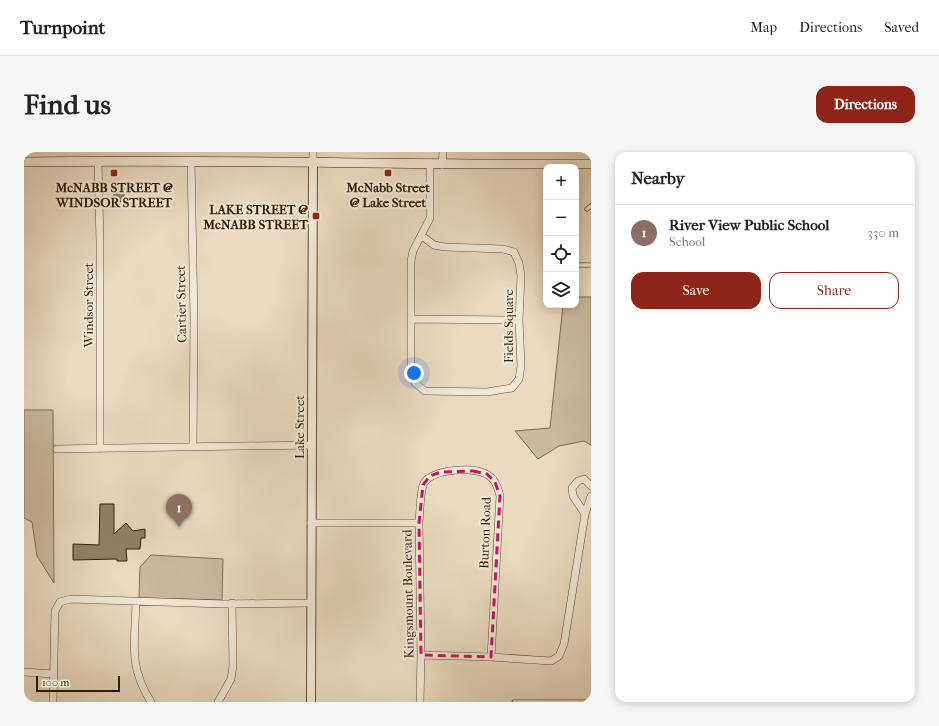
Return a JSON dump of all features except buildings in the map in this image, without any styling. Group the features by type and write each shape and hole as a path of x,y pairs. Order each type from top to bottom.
{"main road":[{"path":"24,162 191,161 313,156 442,165 591,164"}],"street":[{"path":"442,165 443,152"},
{"name":"Lake Street","path":"311,702 313,156"},
{"name":"Windsor Street","path":"98,161 100,242 100,449"},
{"name":"Cartier Street","path":"191,161 194,319 193,447"},
{"name":"Fields Square","path":"422,236 434,245 445,247 503,249 514,252 519,263 521,276 519,320 521,366 519,379 512,388 487,392 425,390 414,383 411,373 411,261 413,251 430,218 430,164"},
{"path":"411,319 519,320"},
{"path":"57,449 311,445"},
{"name":"Burton Road","path":"419,523 423,484 430,476 441,472 473,471 487,474 495,482 500,496 491,657"},
{"path":"585,514 573,496 572,488 578,481 584,480 591,486"},
{"path":"421,655 491,657 551,661 559,656 564,644 585,514 591,496"},
{"name":"Kingsmount Boulevard","path":"311,523 419,523 421,655 420,702"},
{"path":"53,702 55,611 60,602 71,599 223,604 311,603"},
{"path":"136,602 134,660 142,688 151,702"},
{"path":"218,702 230,679 233,666 232,603"},
{"path":"24,672 53,674"}],"lane":[{"path":"587,210 591,206"},
{"path":"579,265 591,265"},
{"path":"514,702 585,702"}],"highlighted area":[{"path":"473,471 487,474 495,482 500,496 491,657 421,655 419,523 423,485 430,476 441,472"}],"shaded area":[{"path":"579,297 591,297 591,445 584,441 559,446 538,459 515,431 550,428 563,308 579,308"},
{"path":"24,410 53,410 54,583 37,556 32,522 24,518"},
{"path":"151,555 223,559 222,600 139,598 140,567"}],"place":[{"name":"McNABB STREET @ WINDSOR STREET","path":"114,173"},
{"name":"McNabb Street @ Lake Street","path":"388,173"},
{"name":"LAKE STREET @ McNABB STREET","path":"316,216"},
{"name":"River View Public School","path":"179,527"}]}
